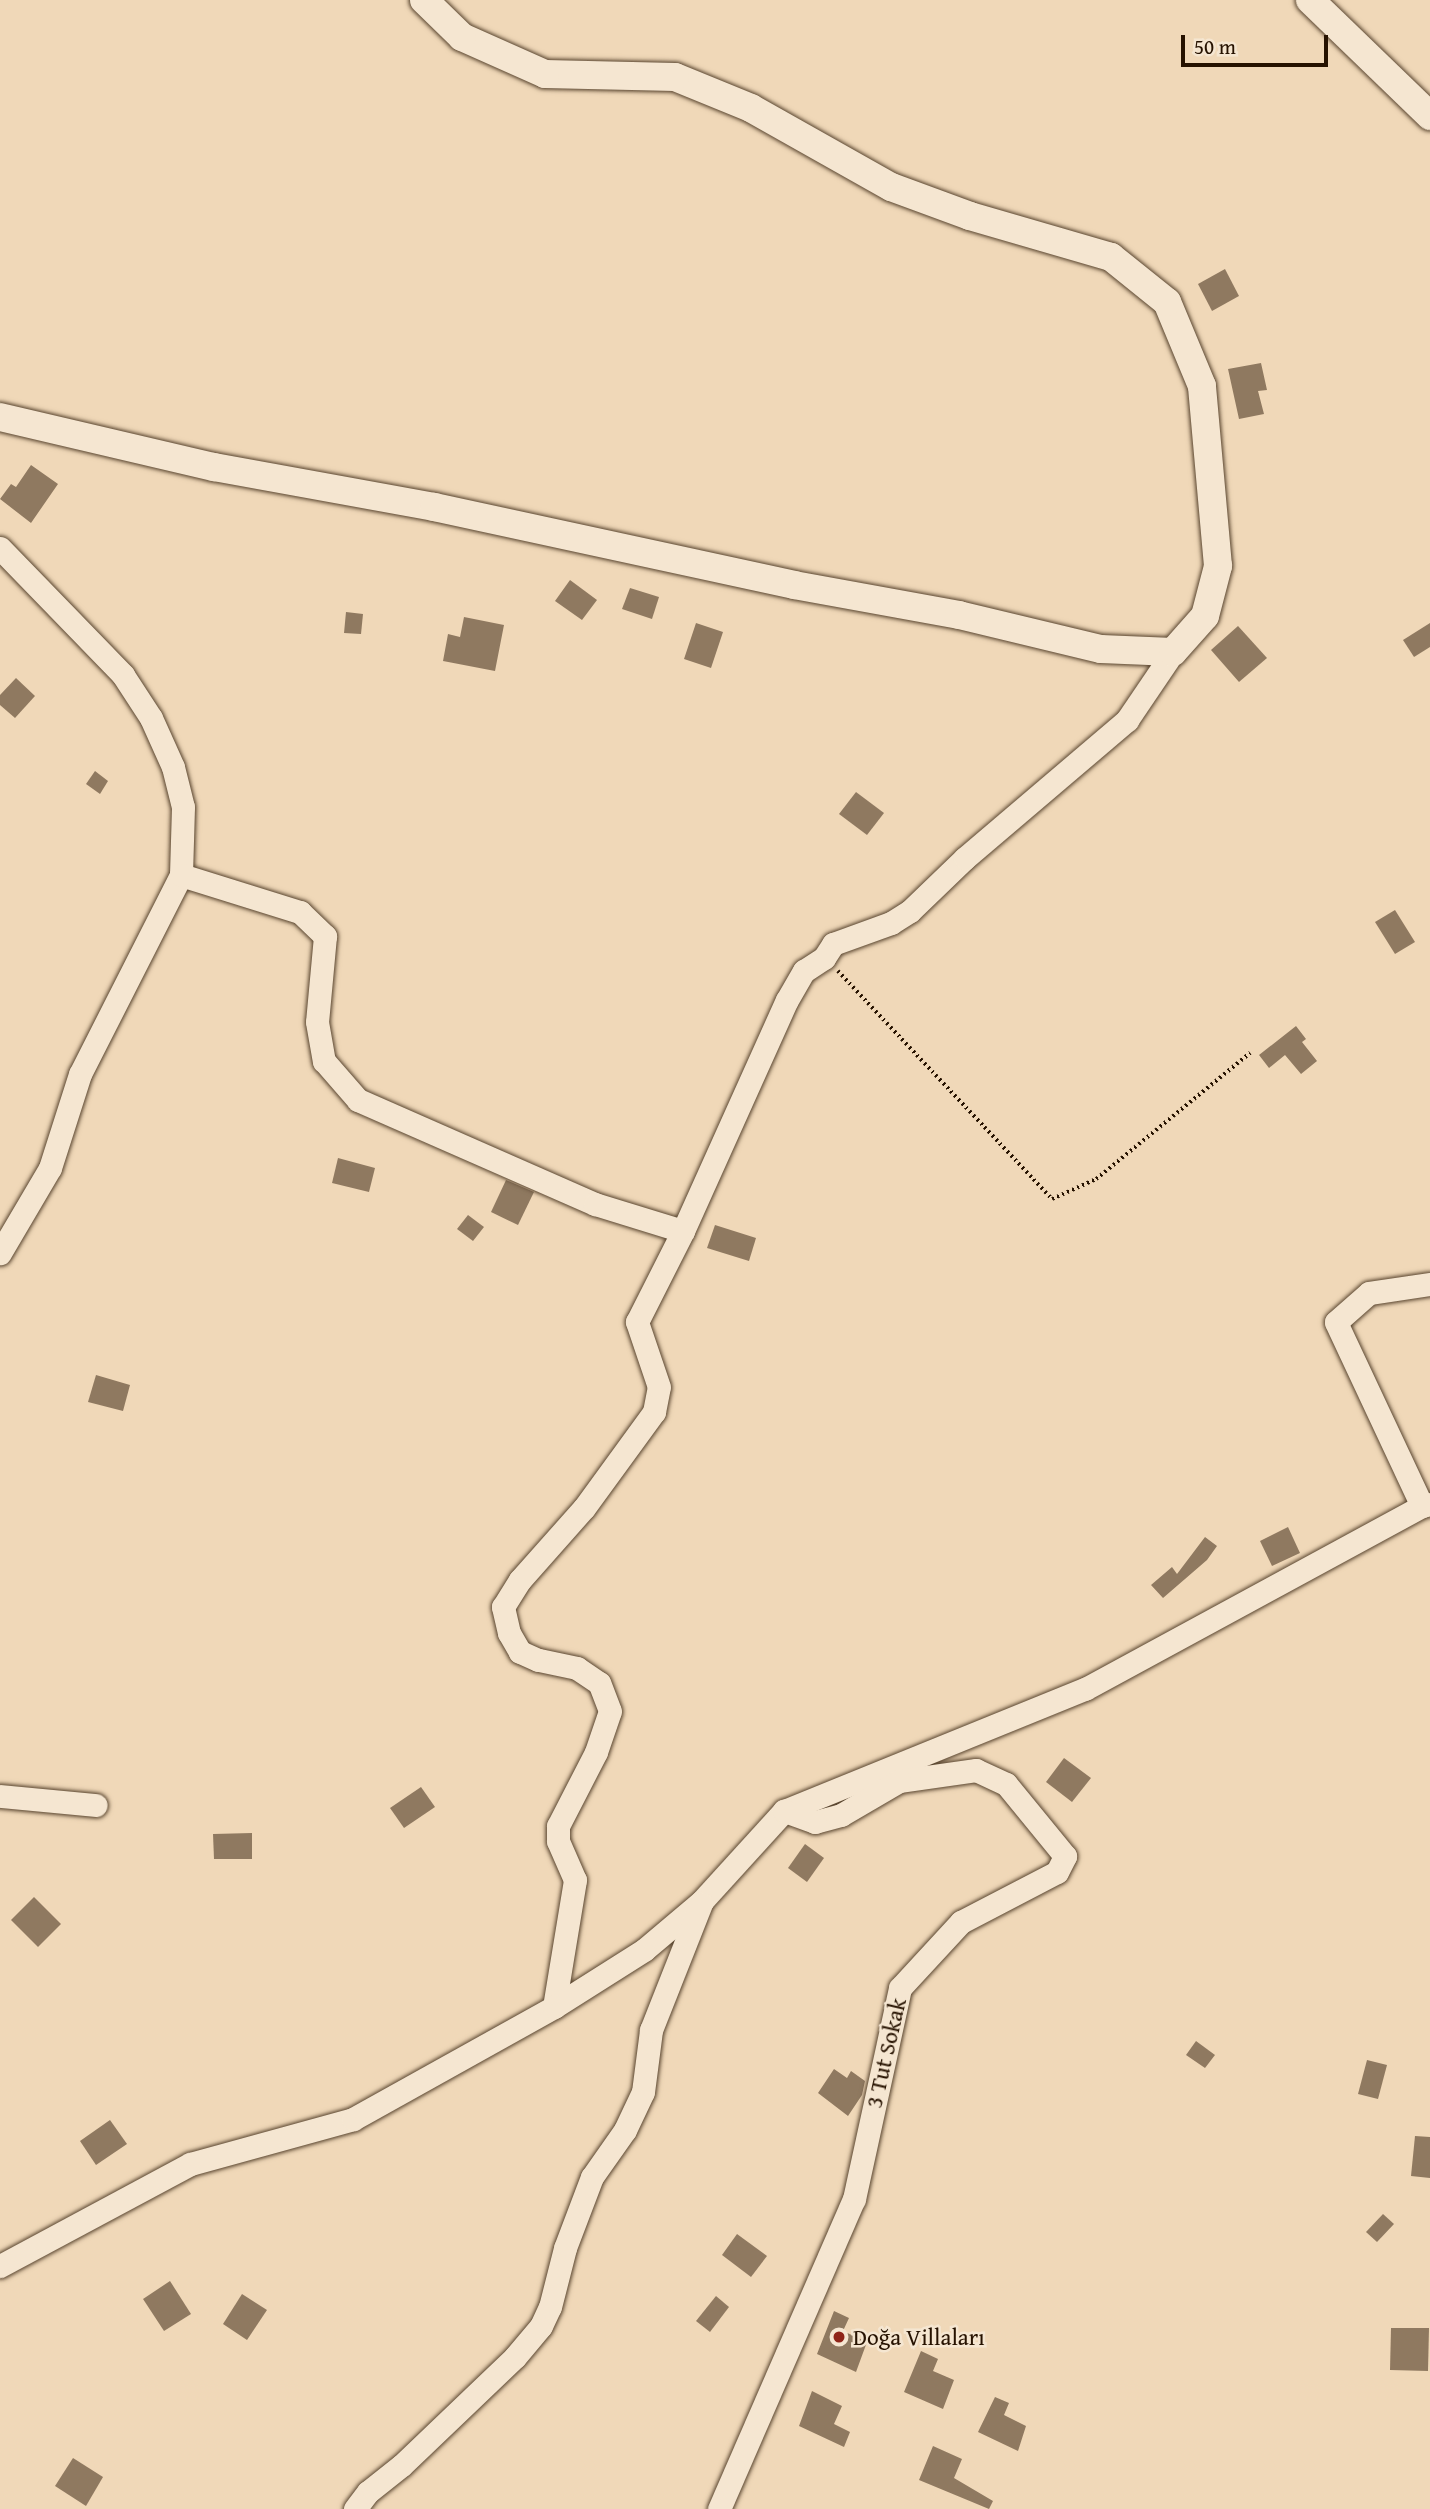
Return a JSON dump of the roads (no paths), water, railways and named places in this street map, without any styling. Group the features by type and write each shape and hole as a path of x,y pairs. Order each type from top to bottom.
{"street":[{"path":"424,0 462,37 545,74 675,77 738,103 891,187 970,216 1111,257 1167,302 1202,386 1218,566 1205,616 1173,652 1126,720 965,858 909,911 891,923 833,944 824,958 804,971 787,1000 683,1231 637,1322 659,1387 654,1412 584,1508 520,1580 503,1607 509,1633 520,1652 538,1660 577,1668 599,1683 610,1711 596,1752 558,1826 558,1841 575,1880 554,2007"},
{"path":"1310,0 1430,116"},
{"path":"0,417 214,467 434,507 794,585 959,615 1101,649 1173,652"},
{"path":"0,548 123,675 151,718 173,767 183,807 181,874 80,1073 50,1168 0,1253"},
{"path":"181,874 300,912 325,936 317,1022 324,1061 358,1100 594,1205 683,1231"},
{"path":"0,2266 190,2164 353,2119 554,2007 644,1950 702,1901 784,1811 1086,1689 1426,1505 1336,1322 1369,1293 1430,1284"},
{"name":"3 Tut Sokak","path":"719,2509 853,2199 900,1988 961,1922 1057,1872 1065,1856 1006,1784 976,1770 898,1782 841,1815 815,1822 784,1811"},
{"path":"0,1796 96,1805"},
{"path":"355,2509 368,2492 402,2465 515,2357 541,2326 550,2307 565,2248 592,2177 625,2130 643,2092 651,2030 702,1901"}],"place":[{"name":"Doğa Villaları","path":"839,2337"}]}
